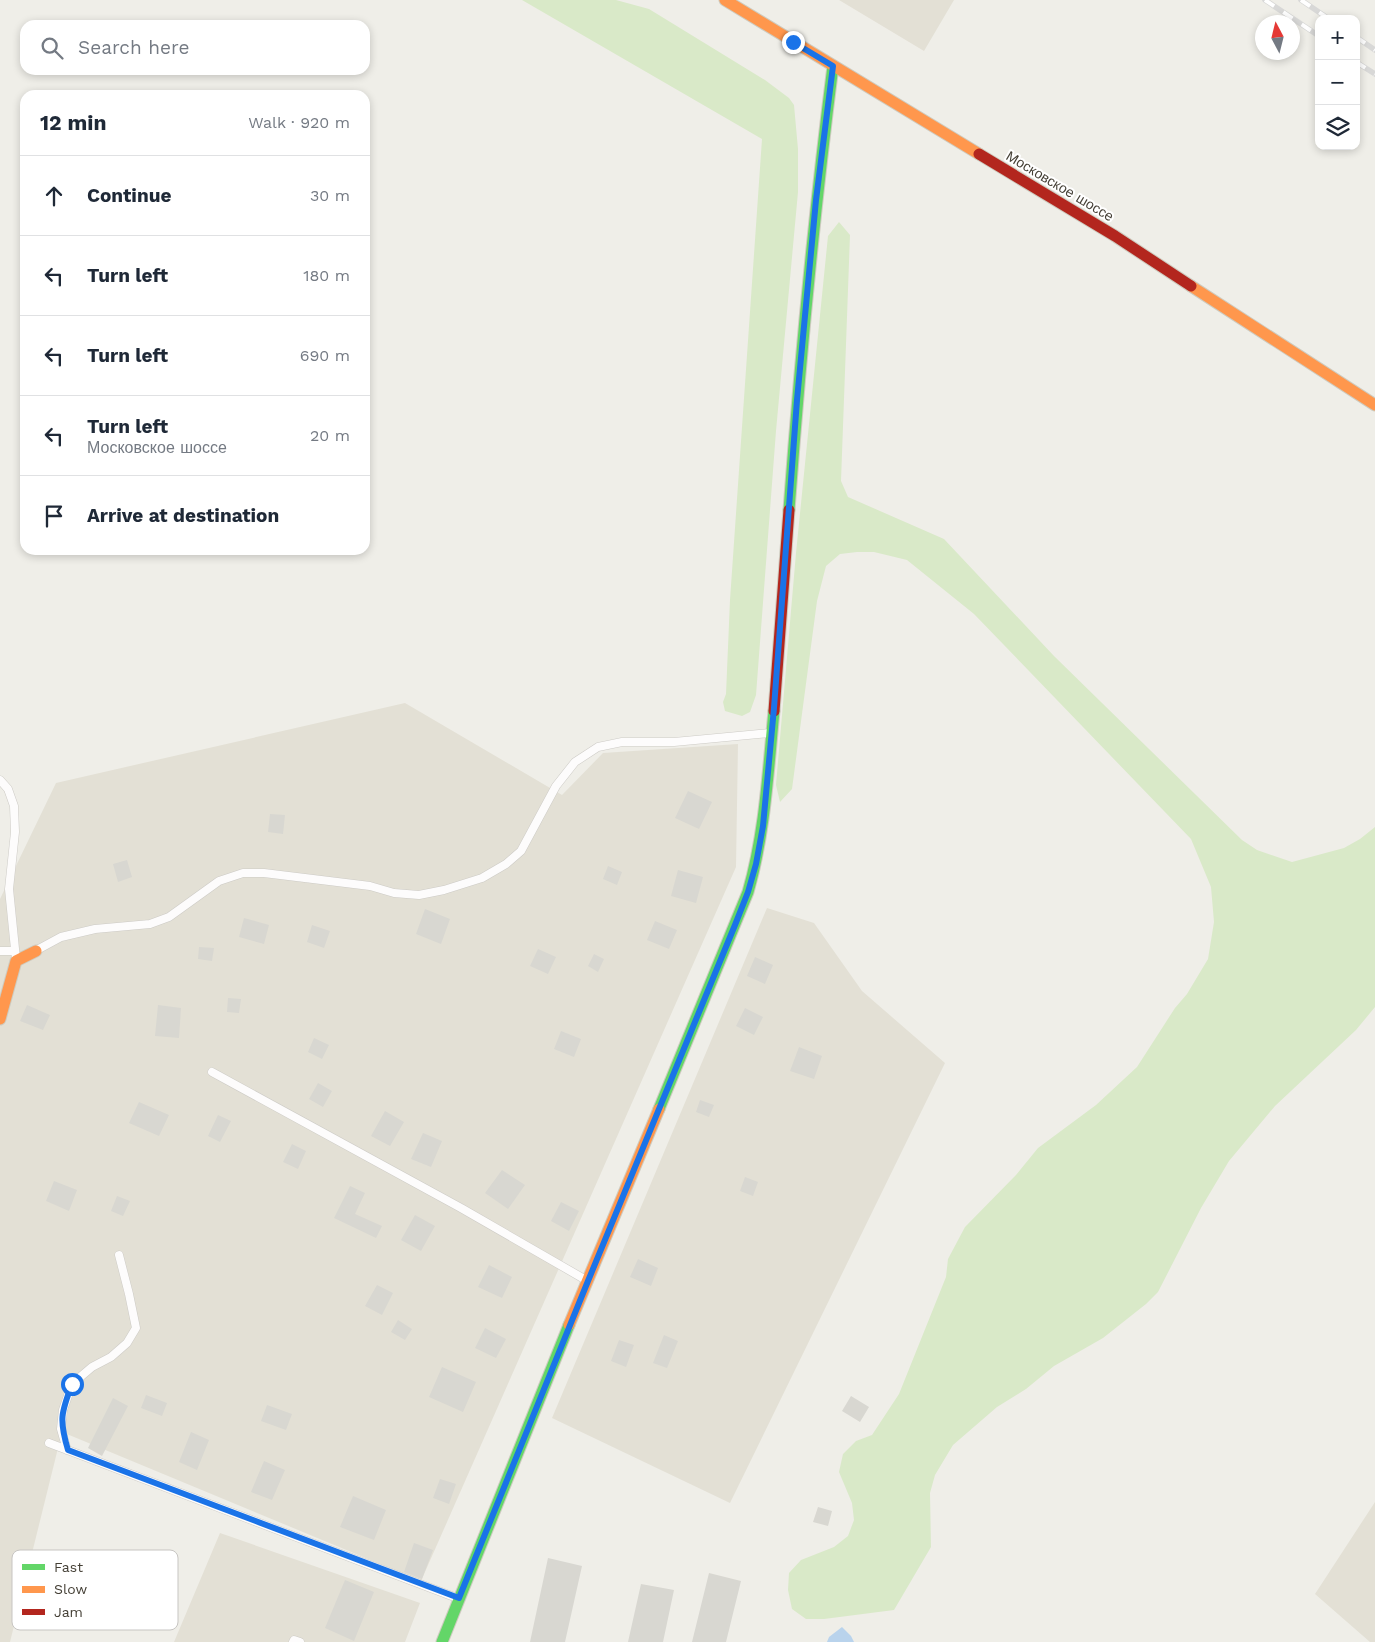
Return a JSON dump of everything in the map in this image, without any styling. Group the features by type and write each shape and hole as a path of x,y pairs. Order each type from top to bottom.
{"street":[{"name":"Московское шоссе","path":"724,0 1115,236 1375,406"},
{"path":"442,1642 748,892 756,864 763,826 772,732 797,400 816,200 833,66"},
{"path":"0,1019 15,956 36,951"}],"lane":[{"path":"36,951 61,937 95,929 150,924 169,917 218,881 243,873 264,873 370,886 394,892 419,895 444,890 482,878 506,864 521,851 556,786 575,762 598,747 622,742 674,742 772,732"},
{"path":"0,780 8,789 14,806 15,832 9,889 15,956 0,951"},
{"path":"212,1072 588,1281"},
{"path":"68,1450 61,1429 62,1410 72,1384 92,1367 111,1357 127,1343 136,1328 119,1255"},
{"path":"49,1443 459,1598"},
{"path":"293,1642 294,1640 300,1642"}],"shaded area":[{"path":"839,0 954,0 924,51"},
{"path":"405,703 562,795 603,753 738,744 736,867 421,1581 62,1432 33,1550 12,1550 13,1630 10,1642 0,1642 0,899 56,783"},
{"path":"767,908 814,923 862,991 945,1063 730,1503 552,1418"},
{"path":"1375,1502 1375,1642 1370,1642 1315,1594"},
{"path":"220,1533 420,1603 405,1642 174,1642"}],"green space":[{"path":"522,0 616,0 649,9 765,80 789,98 794,105 798,149 798,192 776,431 756,695 750,712 742,716 725,711 723,702 726,694 730,600 762,139"},
{"path":"839,222 850,235 841,481 848,497 944,539 1054,656 1242,840 1257,850 1292,862 1344,848 1360,839 1375,827 1375,1007 1356,1030 1275,1106 1229,1161 1201,1208 1158,1292 1146,1304 1103,1338 1054,1366 1026,1389 997,1407 953,1445 935,1475 930,1493 931,1547 894,1610 824,1619 806,1619 792,1609 788,1590 789,1573 801,1560 834,1547 848,1536 854,1520 852,1503 839,1472 843,1454 856,1441 872,1435 899,1394 946,1277 948,1259 965,1227 1016,1175 1038,1148 1096,1105 1137,1067 1175,1008 1187,994 1208,959 1214,922 1211,887 1191,839 974,614 907,560 874,552 857,552 840,554 826,566 817,601 792,789 780,802 776,785 796,553 828,236"}],"water":[{"path":"842,1627 854,1642 827,1642 829,1637"}],"building":[{"path":"688,791 712,802 699,829 675,818"},
{"path":"270,814 285,815 283,834 268,832"},
{"path":"127,860 132,877 118,882 113,864"},
{"path":"608,866 622,872 617,885 603,879"},
{"path":"678,870 703,877 696,903 671,896"},
{"path":"425,909 450,919 441,944 416,934"},
{"path":"244,918 269,925 264,944 239,937"},
{"path":"655,921 677,930 669,949 647,940"},
{"path":"312,925 330,931 324,948 307,942"},
{"path":"199,947 214,948 212,961 198,959"},
{"path":"538,949 556,957 548,974 530,966"},
{"path":"594,954 604,959 598,972 588,966"},
{"path":"755,957 773,965 765,984 747,976"},
{"path":"228,998 241,999 239,1013 227,1012"},
{"path":"27,1005 50,1015 43,1030 20,1021"},
{"path":"158,1005 181,1008 179,1038 155,1036"},
{"path":"745,1008 763,1017 754,1035 736,1026"},
{"path":"561,1031 581,1039 574,1057 554,1049"},
{"path":"314,1038 329,1045 322,1059 308,1052"},
{"path":"799,1047 822,1056 814,1079 790,1071"},
{"path":"318,1083 332,1091 323,1107 309,1099"},
{"path":"700,1100 714,1105 709,1117 696,1112"},
{"path":"139,1102 169,1115 159,1136 129,1123"},
{"path":"385,1111 404,1122 390,1146 371,1136"},
{"path":"218,1115 231,1121 220,1142 208,1136"},
{"path":"423,1133 442,1141 431,1167 411,1159"},
{"path":"292,1144 306,1151 298,1169 283,1162"},
{"path":"502,1170 525,1185 508,1209 485,1193"},
{"path":"745,1177 758,1182 753,1196 740,1191"},
{"path":"54,1181 77,1190 69,1211 46,1201"},
{"path":"350,1186 365,1193 355,1214 382,1226 376,1238 334,1218"},
{"path":"117,1196 130,1201 123,1216 111,1211"},
{"path":"561,1202 579,1211 569,1231 551,1221"},
{"path":"415,1215 435,1226 421,1251 401,1240"},
{"path":"638,1259 658,1268 651,1286 630,1277"},
{"path":"489,1265 512,1277 502,1298 478,1287"},
{"path":"377,1285 393,1293 382,1315 365,1306"},
{"path":"398,1320 412,1329 405,1340 391,1332"},
{"path":"485,1328 506,1339 496,1358 475,1348"},
{"path":"664,1335 678,1341 667,1368 653,1363"},
{"path":"619,1340 634,1345 626,1367 611,1361"},
{"path":"442,1367 476,1382 463,1412 429,1397"},
{"path":"146,1395 167,1403 162,1416 141,1408"},
{"path":"851,1396 869,1407 860,1422 842,1411"},
{"path":"113,1398 128,1406 102,1456 88,1448"},
{"path":"267,1405 292,1414 286,1430 261,1421"},
{"path":"191,1432 209,1440 197,1470 179,1462"},
{"path":"264,1461 285,1470 272,1500 251,1492"},
{"path":"440,1479 456,1484 449,1504 433,1498"},
{"path":"353,1496 386,1510 374,1540 340,1527"},
{"path":"818,1507 832,1511 828,1526 813,1522"},
{"path":"414,1543 433,1550 422,1579 404,1572"},
{"path":"548,1558 582,1566 565,1642 530,1642"},
{"path":"709,1573 741,1581 726,1642 692,1642"},
{"path":"345,1580 374,1592 354,1641 325,1628"},
{"path":"641,1584 674,1590 663,1642 628,1642"}],"railway":[{"path":"1265,0 1315,33"},
{"path":"1301,0 1323,15"},
{"path":"1360,40 1375,50"},
{"path":"1360,65 1375,74"}],"traffic: fast":[{"path":"789,510 808,288 833,66"},
{"path":"659,1109 748,892 762,825 774,711"},
{"path":"442,1642 569,1325"}],"traffic: slow":[{"path":"725,0 979,154"},
{"path":"1191,286 1375,405"},
{"path":"0,1019 16,961 36,951"},
{"path":"569,1325 659,1109"}],"traffic: jam":[{"path":"979,154 1115,236 1191,286"},
{"path":"774,711 789,510"}],"route":[{"path":"72,1384 62,1410 61,1429 68,1450 459,1598 735,925 748,892 756,864 763,826 772,732 797,400 816,200 833,66 793,42"}]}
